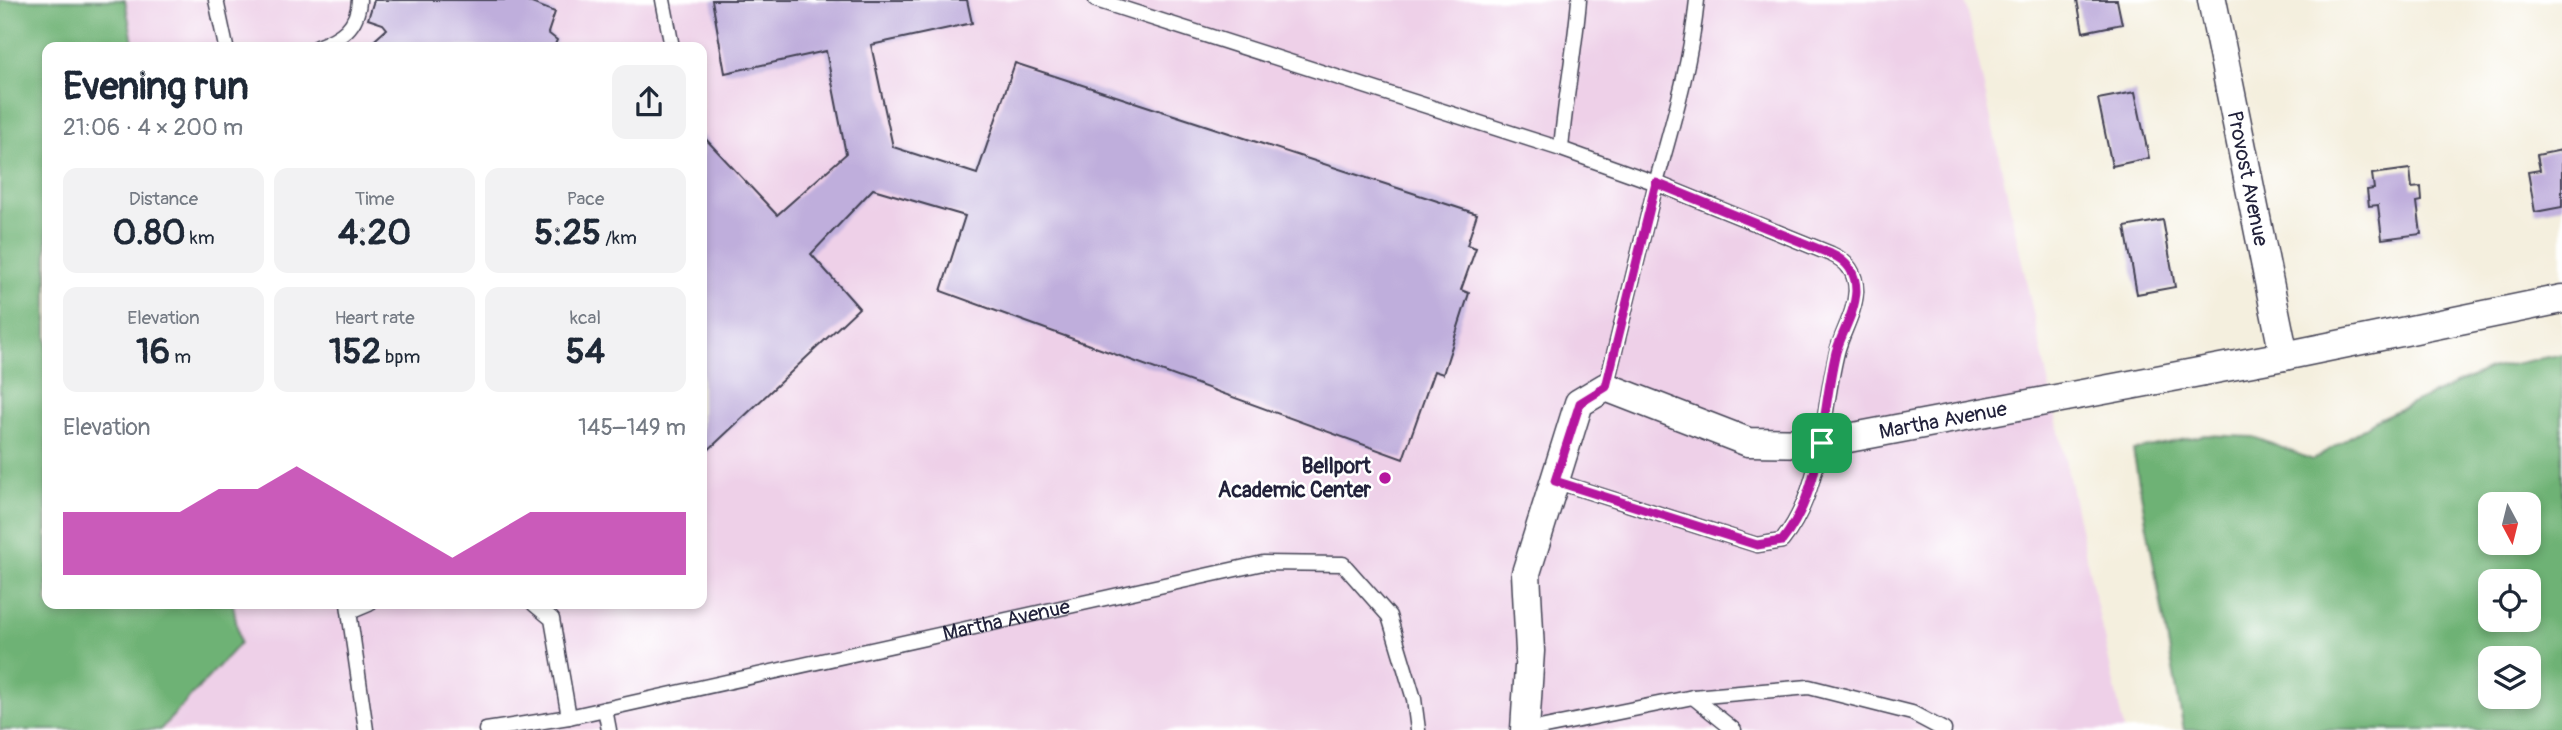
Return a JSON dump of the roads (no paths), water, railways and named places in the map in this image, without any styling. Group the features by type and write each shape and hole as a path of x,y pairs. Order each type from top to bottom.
{"street":[{"name":"Provost Avenue","path":"2212,0 2284,356"},
{"name":"Martha Avenue","path":"1606,387 1748,442 1822,443 2284,356 2562,299"},
{"path":"1528,730 1530,651 1526,573 1580,403 1606,387"}],"lane":[{"path":"216,0 225,42"},
{"path":"330,42 341,38 358,15 359,0"},
{"path":"663,0 671,42"},
{"path":"1096,0 1561,149 1656,183 1844,260 1853,274 1856,291 1828,387 1822,443 1796,523 1782,541 1757,545 1555,481"},
{"path":"1561,149 1565,96 1575,50 1578,0"},
{"path":"1606,387 1656,183 1685,80 1693,44 1697,0"},
{"name":"Martha Avenue","path":"486,730 569,718 1262,563 1343,564 1389,616 1414,699 1418,730"},
{"path":"349,609 366,730"},
{"path":"540,609 552,619 569,718"},
{"path":"1528,730 1693,697 1809,687 1912,713 1944,730"},
{"path":"1693,697 1734,730"},
{"path":"605,709 609,730"}],"place":[{"name":"Bellport Academic Center","path":"1385,478"}]}
